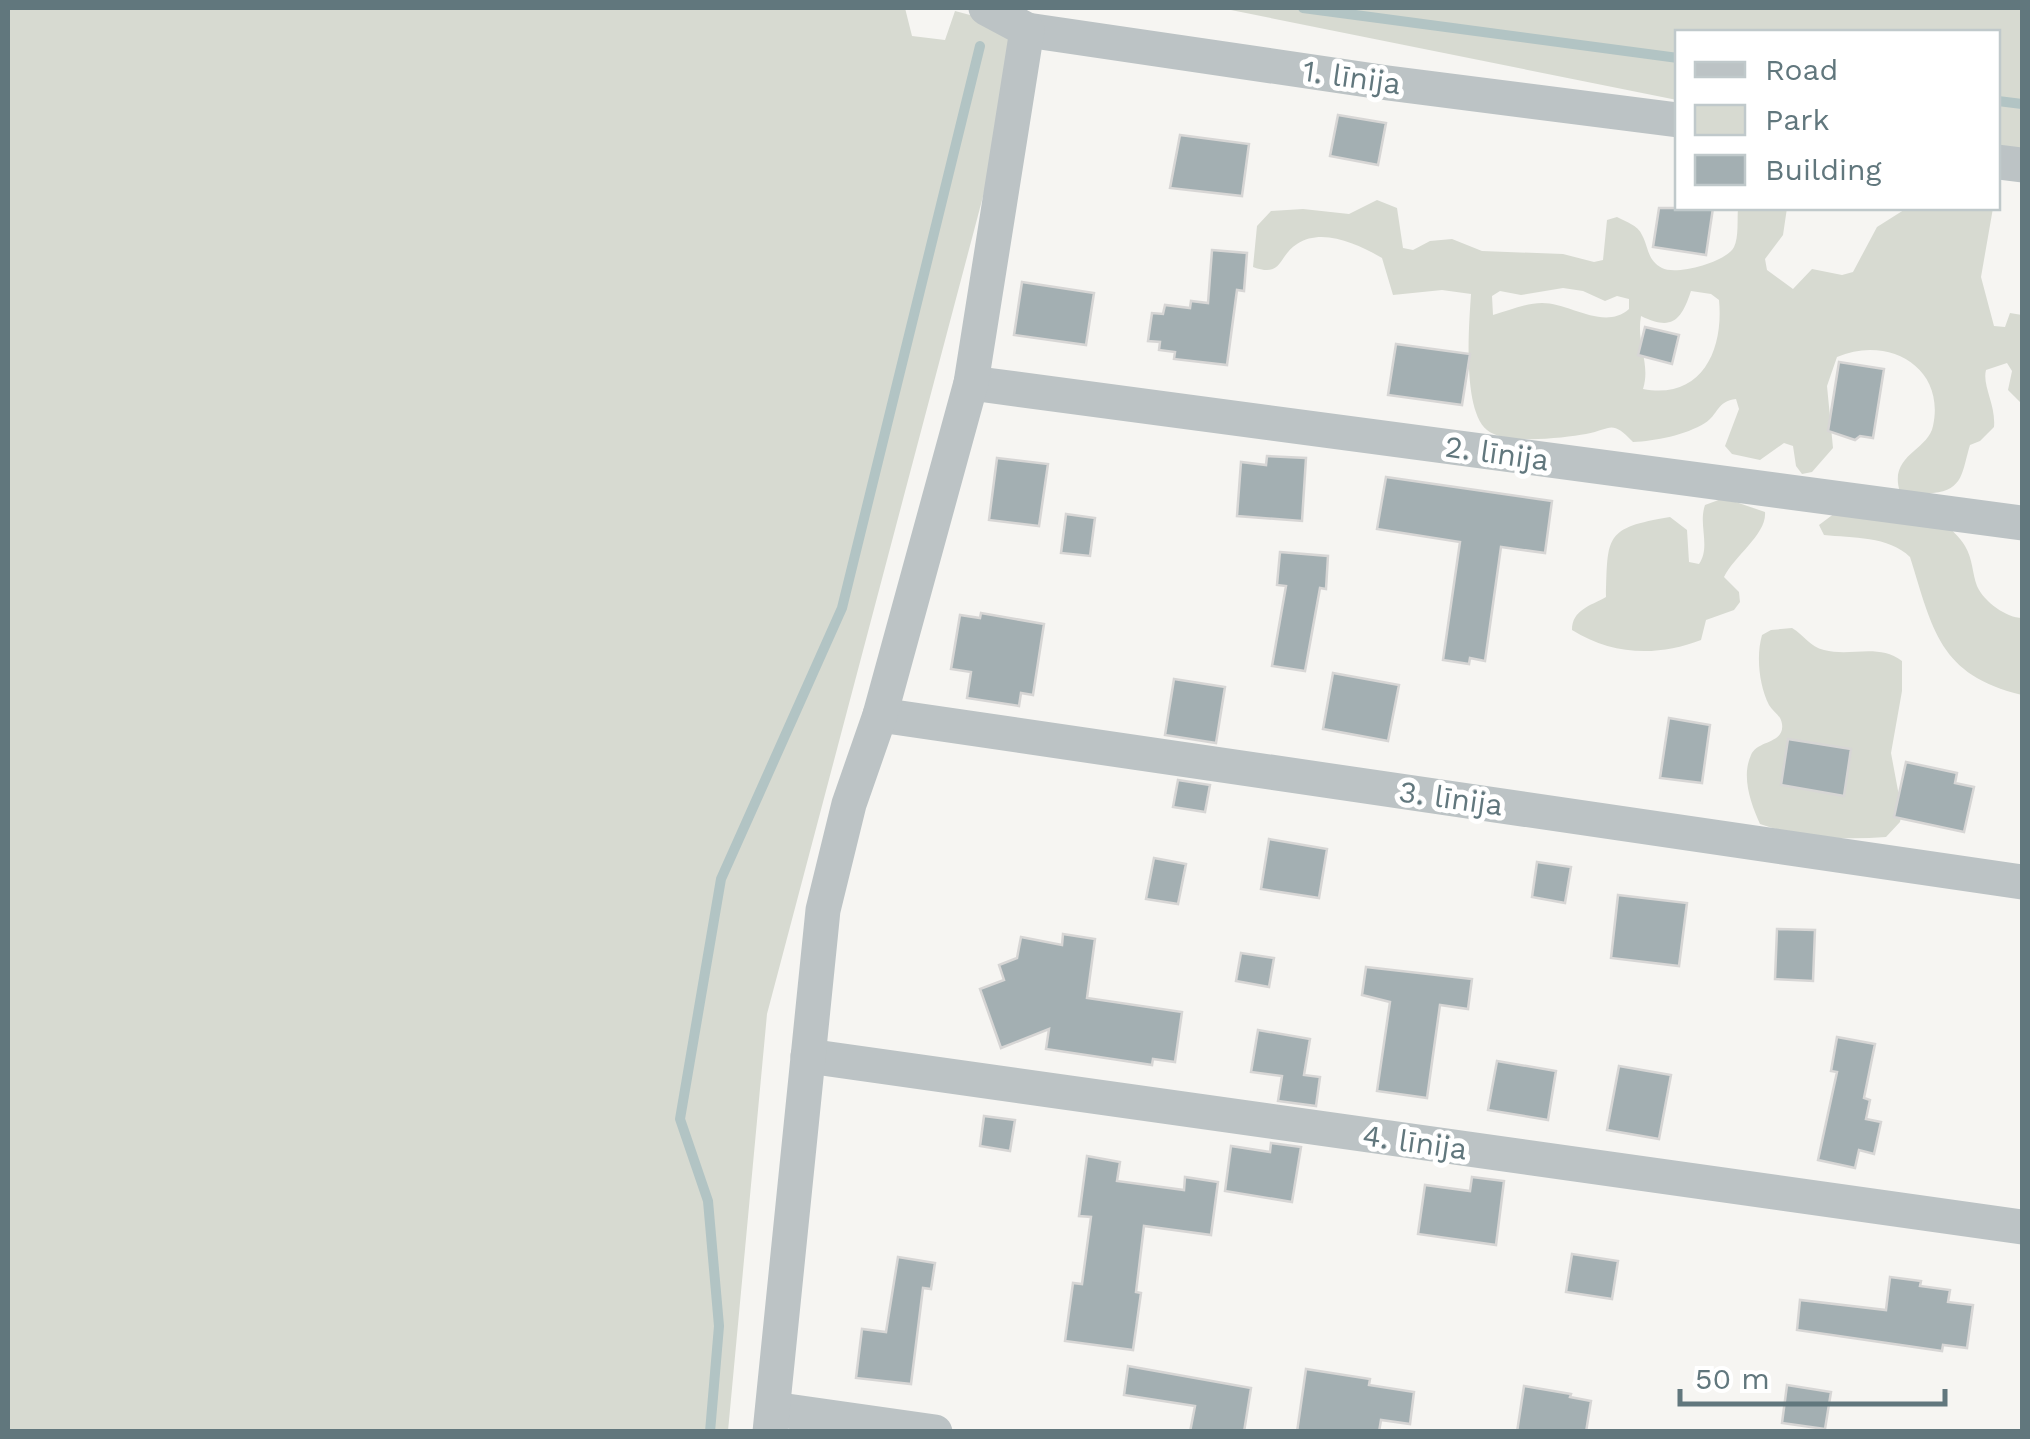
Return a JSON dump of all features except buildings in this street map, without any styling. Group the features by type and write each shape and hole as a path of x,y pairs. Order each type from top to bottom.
{"street":[{"path":"934,1432 772,1420 823,910 849,804 880,715 971,383 1026,30 986,8"},
{"name":"1. līnija","path":"1026,30 1675,120"},
{"name":"2. līnija","path":"971,383 2022,523"},
{"name":"3. līnija","path":"880,715 2022,882"},
{"name":"4. līnija","path":"808,1056 2022,1227"}],"green space":[{"path":"8,8 905,8 912,36 945,40 955,11 1027,30 767,1014 728,1431 8,1432"},
{"path":"1221,8 2022,8 2022,171 2000,166 2000,30 1675,30 1675,100"},
{"path":"1377,200 1397,208 1403,248 1413,250 1430,241 1452,239 1482,251 1563,254 1594,262 1603,260 1607,220 1617,217 1640,232 1657,265 1669,270 1690,269 1730,252 1737,238 1738,210 1787,210 1783,235 1765,259 1767,270 1793,289 1812,269 1842,275 1853,272 1877,227 1904,210 1993,210 1981,277 1994,326 2005,327 2010,313 2022,315 2022,404 2008,390 2012,371 2007,363 1986,370 1994,427 1970,445 1963,471 1951,488 1920,494 1900,492 1899,470 1930,434 1935,405 1931,387 1909,361 1875,350 1837,357 1827,386 1833,448 1812,472 1802,474 1796,466 1793,446 1784,443 1760,460 1732,454 1725,446 1739,409 1736,399 1725,402 1697,427 1651,440 1633,442 1611,427 1549,438 1506,438 1487,430 1474,404 1470,386 1471,294 1442,290 1393,295 1382,258 1352,243 1329,238 1307,239 1297,244 1270,270 1253,267 1257,226 1271,211 1303,209 1349,214","holes":["1563,288 1583,291 1605,301 1617,296 1629,299 1629,309 1619,315 1598,317 1542,303 1493,315 1492,296 1500,291 1521,295","1691,291 1711,294 1719,300 1720,319 1705,368 1680,387 1643,389 1641,316 1668,323 1679,316"]},
{"path":"1724,498 1765,512 1764,520 1724,577 1739,592 1740,602 1734,610 1706,620 1701,640 1668,649 1635,651 1603,644 1572,630 1579,613 1606,597 1610,548 1621,531 1670,517 1687,530 1689,562 1699,564 1704,550 1705,505"},
{"path":"1835,513 1943,521 1965,546 1977,586 1985,598 2003,612 2022,618 2022,695 1994,686 1956,662 1934,627 1910,557 1881,542 1824,535 1819,525"},
{"path":"1792,628 1824,650 1874,651 1902,661 1902,691 1891,753 1902,812 1900,822 1886,837 1822,837 1760,824 1748,790 1748,763 1754,750 1779,735 1782,724 1763,689 1760,643 1762,635 1771,630"}],"waterway":[{"path":"1303,8 1675,58"},
{"path":"710,1432 719,1326 708,1201 680,1119 721,879 842,608 980,46"},
{"path":"2000,101 2022,104"}]}
